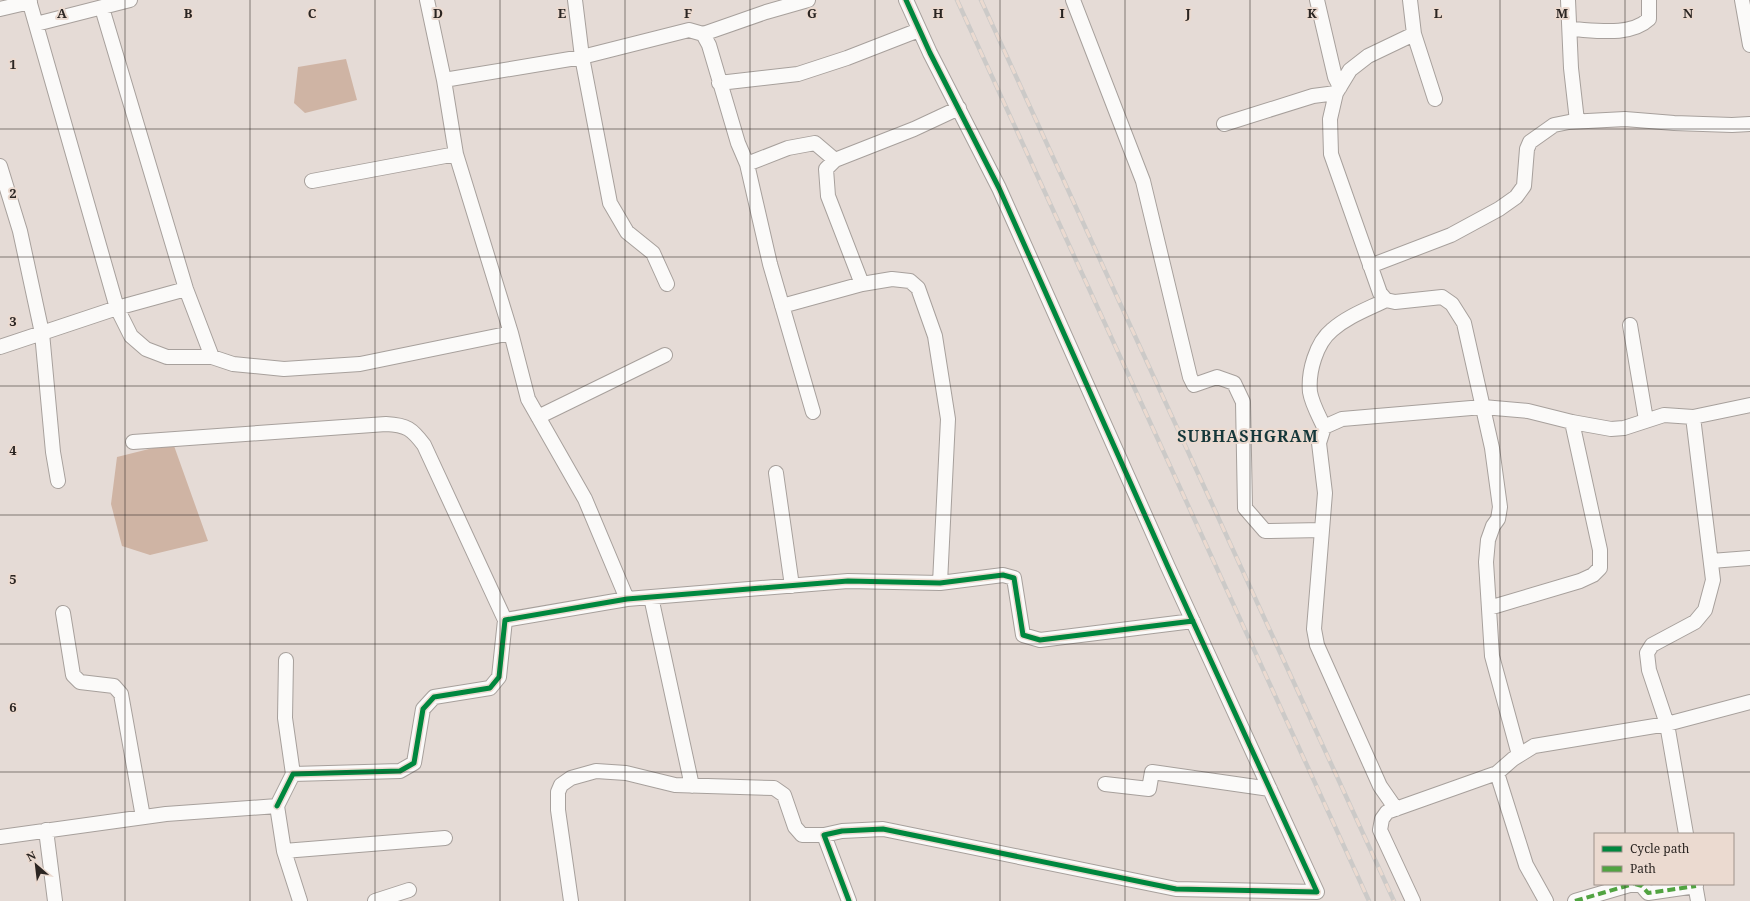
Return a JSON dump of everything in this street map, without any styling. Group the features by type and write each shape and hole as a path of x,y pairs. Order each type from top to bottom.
{"street":[{"path":"36,24 130,0"},
{"path":"427,0 444,80 456,154 511,333 528,399 585,499 627,599"},
{"path":"575,0 582,57 610,203 627,232 653,253 667,284"},
{"path":"444,80 582,57 689,30 703,34 766,12 808,0"},
{"path":"571,901 558,810 558,792 561,785 571,778 596,771 626,773 674,785 774,788 784,795 795,827 802,835 824,835 842,831 882,829 1176,889 1318,897 999,188 919,30 906,0"},
{"path":"1073,0 1142,181 1190,377 1194,385 1217,376 1234,382 1243,402 1245,508 1265,531 1322,530"},
{"path":"1317,0 1338,90"},
{"path":"1410,0 1414,34 1435,100"},
{"path":"1568,0 1577,121"},
{"path":"1570,29 1624,30 1642,26 1649,19 1649,0"},
{"path":"1742,0 1750,45"},
{"path":"0,9 29,1 117,308 131,336 146,349 167,357 212,357 233,364 284,369 360,364 511,333"},
{"path":"102,8 186,288 212,357"},
{"path":"719,83 798,74 847,58 919,30"},
{"path":"703,34 709,45 738,143 747,164 770,264 813,412"},
{"path":"1414,34 1368,56 1350,70 1338,90 1330,119 1331,154 1380,293 1386,300 1395,302 1442,297 1452,304 1464,323 1492,448 1500,507 1498,519 1493,526 1488,540 1486,562 1492,656 1519,755"},
{"path":"1224,124 1313,96 1338,90"},
{"path":"862,284 828,196 826,169 835,160 914,129 959,108"},
{"path":"1370,266 1451,235 1499,209 1516,197 1524,186 1527,149 1530,142 1554,125 1577,121 1625,119 1681,123 1750,124"},
{"path":"747,164 788,148 815,143 835,160"},
{"path":"312,181 456,154"},
{"path":"0,166 20,231 42,333 53,452 58,481"},
{"path":"782,306 862,284 892,279 910,281 918,288 935,336 948,419 940,583"},
{"path":"0,347 117,308 186,288"},
{"path":"1386,300 1345,320 1331,330 1321,344 1313,363 1310,392 1313,403 1324,427 1319,443 1324,493 1314,629 1317,645 1380,786 1396,809"},
{"path":"1630,325 1646,420"},
{"path":"538,417 665,355"},
{"path":"1324,427 1342,419 1483,407 1528,411 1572,422 1611,429 1624,428 1664,415 1693,417 1750,405"},
{"path":"1686,833 1667,724 1649,670 1647,653 1652,645 1695,622 1705,610 1713,580 1693,417"},
{"path":"1489,608 1580,582 1593,575 1600,568 1600,550 1572,422"},
{"path":"133,442 402,424 414,432 424,446 505,620 500,677 490,688 434,697 423,709 414,763 400,771 293,774"},
{"path":"776,473 792,586"},
{"path":"1710,561 1750,558"},
{"path":"505,620 627,599 848,581 940,583 1003,575 1014,578 1023,635 1040,640 1193,621"},
{"path":"651,597 692,786"},
{"path":"63,612 73,675 80,682 114,686 121,694 143,817"},
{"path":"286,660 286,718 293,774 277,806 284,851 300,901"},
{"path":"1413,901 1380,830 1382,820 1387,812 1498,773 1519,755 1534,746 1667,724 1750,702"},
{"path":"1105,784 1149,789 1152,772 1270,789"},
{"path":"1498,773 1526,865 1546,901"},
{"path":"0,837 166,814 277,806"},
{"path":"46,830 56,901"},
{"path":"824,835 850,901"},
{"path":"284,851 445,838"},
{"path":"1575,901 1631,885"},
{"path":"1638,885 1642,886 1648,893 1696,885 1698,901"},
{"path":"375,901 408,890"}],"shaded area":[{"path":"346,59 357,100 305,113 294,103 298,67"},
{"path":"173,443 208,541 150,555 122,546 111,504 117,457"}],"railway":[{"path":"957,0 1369,901"},
{"path":"981,0 1394,901"}],"marked path":[{"path":"1575,901 1630,885"},
{"path":"1638,885 1642,886 1648,893 1696,886"}],"cycle path":[{"path":"849,901 824,835 842,831 883,829 1176,889 1317,892 1168,567 999,188 930,53 906,0"},
{"path":"277,806 293,774 400,771 414,763 423,709 434,697 490,688 499,677 505,620 627,599 848,581 940,583 1003,575 1014,578 1023,635 1040,640 1193,621"}],"district":[{"name":"SUBHASHGRAM","path":"1248,436"}]}
